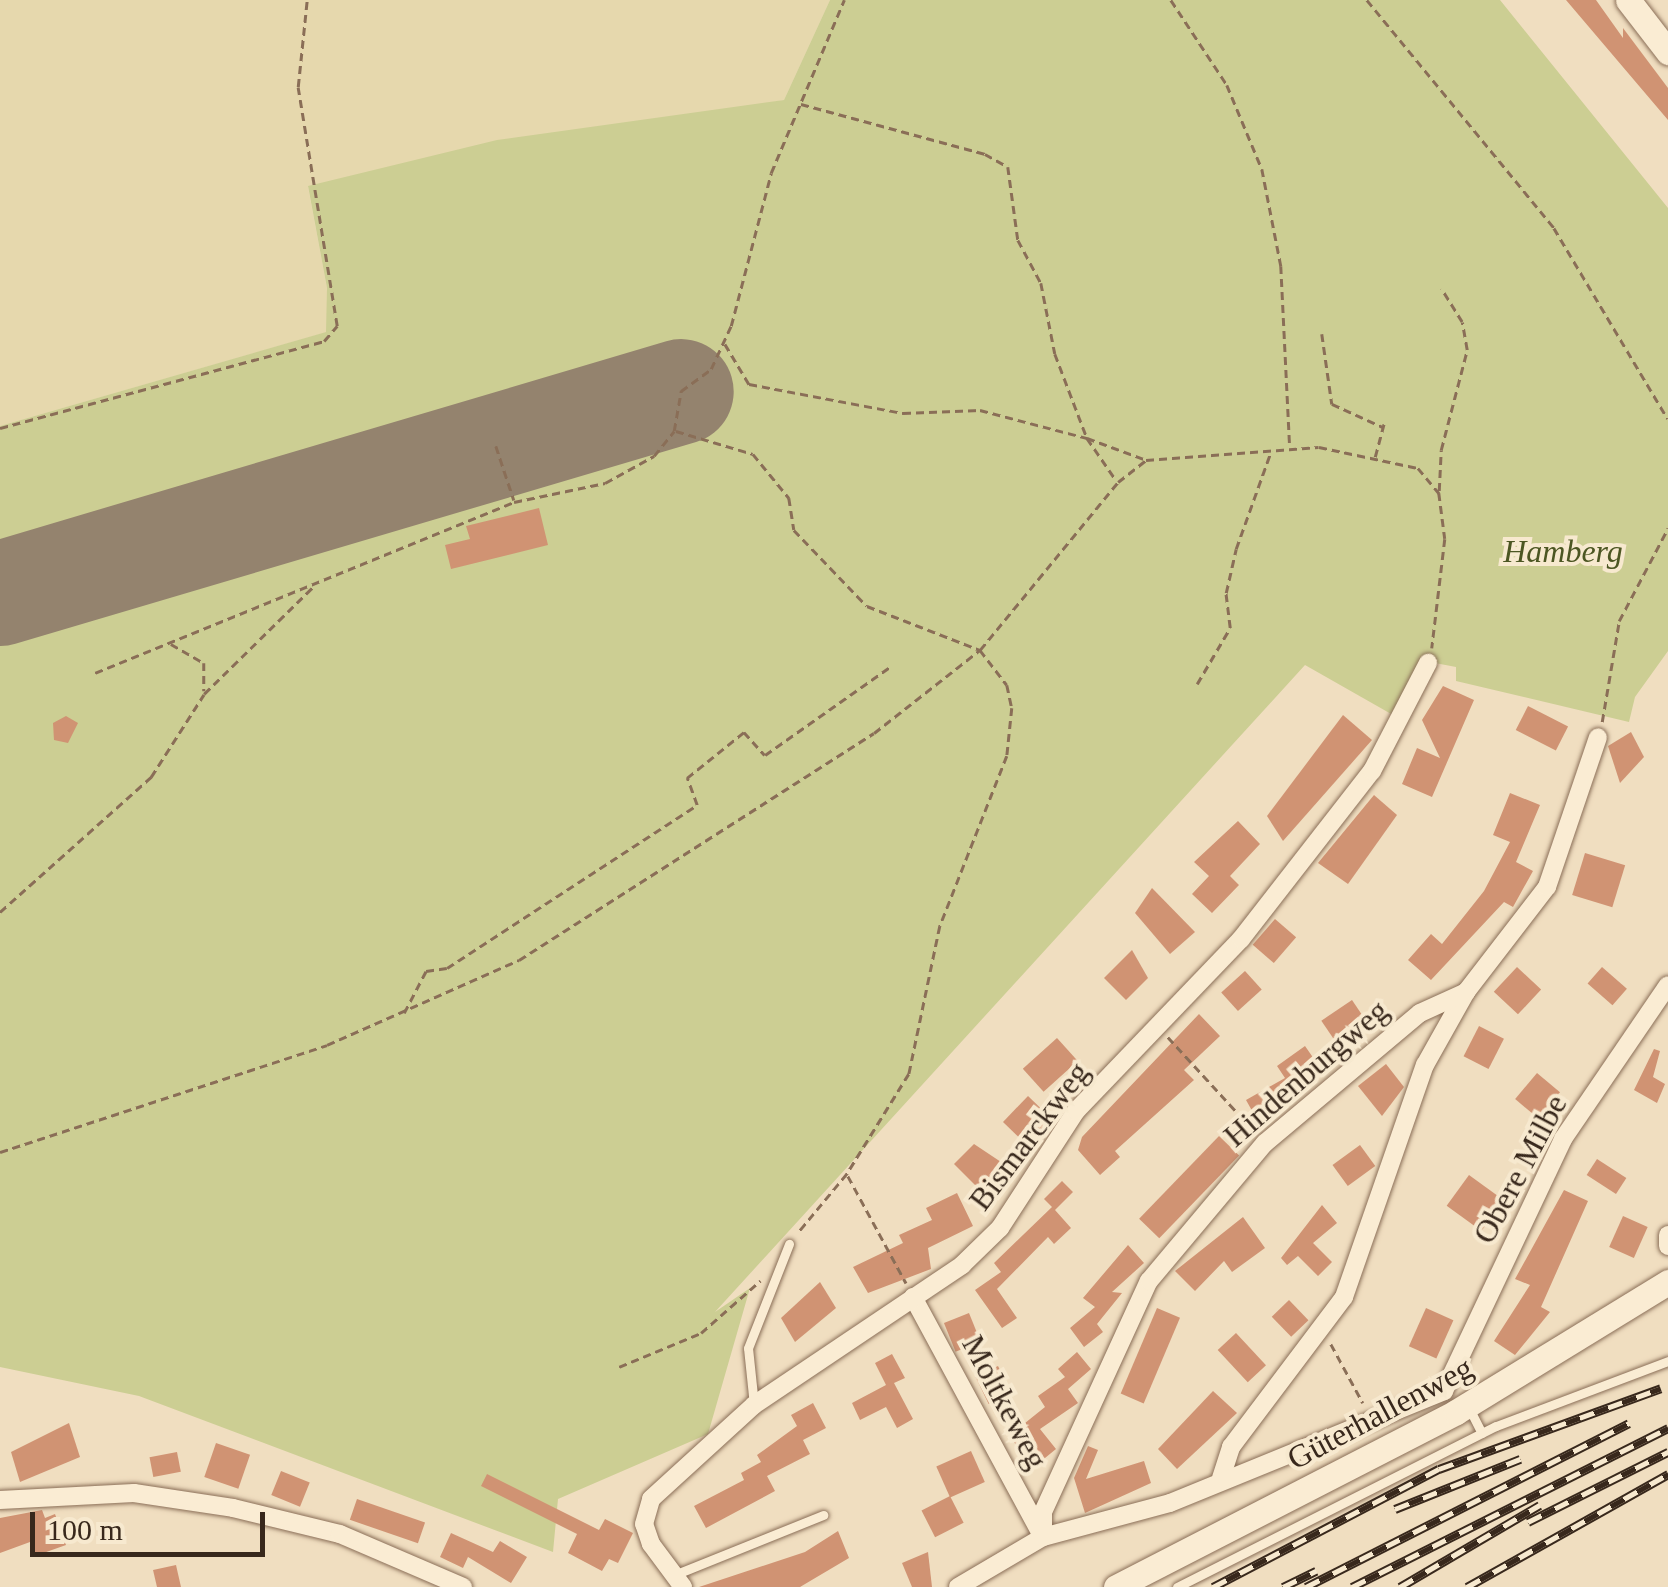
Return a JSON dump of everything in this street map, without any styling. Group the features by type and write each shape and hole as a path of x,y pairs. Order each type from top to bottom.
{"street":[{"path":"1628,0 1668,52"},
{"name":"Bismarckweg","path":"678,1581 644,1524 651,1500 754,1404 913,1297 1000,1228 1076,1112 1242,940 1372,772 1428,663"},
{"path":"1220,1478 1231,1447 1324,1330 1344,1297 1426,1065 1466,992 1547,887 1598,737"},
{"name":"Obere Milbe","path":"1456,1403 1563,1138 1668,985"},
{"name":"Hindenburgweg","path":"1042,1537 1044,1512 1149,1281 1266,1143 1420,1014 1466,992"},
{"path":"1668,1235 1668,1246"},
{"name":"Güterhallenweg","path":"1116,1587 1318,1484 1668,1282"},
{"name":"Moltkeweg","path":"913,1297 1042,1537"},
{"path":"958,1587 1042,1537 1170,1503 1220,1478 1374,1422 1456,1403"},
{"path":"0,1500 134,1493 234,1508 340,1534 455,1583"},
{"path":"420,1587 455,1583"}],"lane":[{"path":"754,1404 748,1348 778,1261 789,1244"},
{"path":"1176,1587 1482,1434 1595,1383 1668,1360"},
{"path":"1456,1403 1482,1434"},
{"path":"1318,1484 1334,1510"},
{"name":"Bismarckweg","path":"678,1581 822,1515"}],"path":[{"path":"0,428 324,341 336,326 298,87 307,0"},
{"path":"95,673 514,502 605,483 654,456 674,431 681,391 710,369 724,343 798,104 844,0"},
{"path":"1171,0 1226,85 1262,169 1281,266 1290,448"},
{"path":"1367,0 1554,228 1668,419"},
{"path":"798,104 966,148 1008,168 1018,240 1041,283 1056,354 1087,438 1118,482"},
{"path":"1428,663 1441,598 1441,450 1467,350 1462,322 1441,289"},
{"path":"1322,334 1332,404 1384,426 1375,458"},
{"path":"724,343 750,384 903,413 980,410 1087,438 1146,460 1290,448 1375,458 1418,468 1439,493"},
{"path":"674,431 753,454 790,498 794,530 867,606 980,650 1007,685 1007,756 940,926 909,1074 847,1174 789,1244"},
{"path":"496,446 514,502"},
{"path":"1197,684 1230,628 1226,594 1236,549 1272,449"},
{"path":"0,1152 403,1014 519,960 680,861 874,733 980,650 1118,482 1146,460"},
{"path":"1598,737 1619,621 1668,528"},
{"path":"0,912 151,778 204,694 316,584"},
{"path":"170,644 204,663 204,694"},
{"path":"403,1014 426,971 448,968 697,805 687,778 744,732 765,755 891,666"},
{"path":"1158,1026 1266,1143"},
{"path":"847,1174 913,1297"},
{"path":"619,1367 701,1332 778,1261"},
{"path":"1324,1330 1374,1422"}],"shaded area":[{"path":"0,0 830,0 784,100 308,187 327,288 327,332 0,426"}],"green space":[{"name":"Hamberg","path":"830,0 1500,0 1668,208 1668,651 1635,697 1629,722 1456,681 1456,667 1435,663 1407,723 1305,665 715,1312 750,1288 708,1434 558,1499 553,1552 139,1396 0,1367 0,426 326,332 327,288 308,186 497,140 784,100"}],"building":[{"path":"1566,0 1596,0 1623,38 1623,28 1668,88 1668,120"},
{"path":"539,508 548,545 451,569 445,545 470,539 466,526"},
{"path":"1443,686 1474,700 1432,797 1402,784 1417,748 1440,758 1422,720"},
{"path":"1528,706 1568,726 1556,750 1516,730"},
{"path":"1343,715 1372,740 1283,841 1267,816"},
{"path":"66,716 78,723 68,743 54,740 53,723"},
{"path":"1631,732 1644,757 1620,783 1608,746"},
{"path":"1510,793 1540,805 1516,862 1533,871 1513,907 1504,902 1431,980 1408,960 1431,934 1442,944 1484,891 1510,842 1493,835"},
{"path":"1374,795 1397,815 1348,884 1318,863"},
{"path":"1238,821 1260,844 1230,876 1239,885 1212,913 1192,894 1209,876 1194,862"},
{"path":"1585,853 1625,865 1612,907 1572,895"},
{"path":"1152,888 1195,932 1170,954 1135,913"},
{"path":"1275,919 1296,937 1274,963 1253,945"},
{"path":"1132,950 1148,978 1126,1000 1104,978"},
{"path":"1517,967 1541,990 1518,1014 1494,992"},
{"path":"1602,967 1627,989 1612,1005 1588,984"},
{"path":"1245,971 1262,990 1238,1011 1221,992"},
{"path":"1352,1000 1367,1022 1336,1043 1321,1021"},
{"path":"1199,1014 1220,1036 1184,1070 1194,1080 1115,1151 1120,1157 1100,1175 1078,1150 1082,1137"},
{"path":"1479,1026 1504,1039 1489,1069 1464,1056"},
{"path":"1057,1038 1078,1061 1044,1092 1023,1069"},
{"path":"1305,1046 1321,1069 1260,1125 1246,1100 1285,1078 1277,1066"},
{"path":"1654,1049 1660,1051 1653,1077 1665,1084 1657,1103 1634,1090"},
{"path":"1386,1064 1404,1087 1382,1116 1358,1086"},
{"path":"1537,1073 1560,1092 1538,1118 1515,1099"},
{"path":"1028,1096 1053,1120 1028,1146 1003,1122"},
{"path":"1219,1136 1239,1155 1159,1238 1139,1219"},
{"path":"974,1144 1010,1168 999,1179 1007,1187 992,1202 954,1164"},
{"path":"1360,1145 1375,1166 1348,1186 1332,1165"},
{"path":"1597,1159 1626,1178 1616,1194 1587,1175"},
{"path":"1469,1175 1504,1200 1481,1231 1447,1206"},
{"path":"1062,1181 1073,1192 1055,1210 1071,1228 1054,1244 1048,1237 997,1289 1017,1318 1002,1328 975,1290 1001,1272 994,1263 1052,1207 1044,1199"},
{"path":"1564,1190 1588,1201 1541,1307 1550,1312 1515,1355 1494,1341 1530,1285 1515,1279"},
{"path":"957,1193 973,1226 928,1248 931,1269 868,1293 853,1267 903,1243 899,1235 932,1220 926,1208"},
{"path":"1322,1205 1337,1223 1313,1243 1332,1262 1318,1276 1298,1256 1287,1265 1281,1258"},
{"path":"1623,1216 1648,1227 1634,1258 1609,1247"},
{"path":"1243,1217 1265,1248 1232,1272 1224,1261 1195,1291 1175,1271"},
{"path":"1128,1245 1144,1263 1112,1292 1122,1293 1097,1324 1103,1332 1084,1347 1070,1328 1095,1307 1083,1298"},
{"path":"820,1282 836,1308 795,1342 781,1318"},
{"path":"1289,1300 1308,1320 1291,1337 1272,1317"},
{"path":"1157,1308 1180,1318 1144,1403 1121,1394"},
{"path":"1426,1308 1453,1320 1436,1359 1409,1346"},
{"path":"969,1313 981,1342 956,1352 944,1323"},
{"path":"1236,1333 1266,1365 1248,1382 1218,1350"},
{"path":"1077,1352 1091,1369 1068,1389 1078,1403 1040,1429 1056,1449 1034,1467 1009,1436 1045,1407 1038,1396 1065,1377 1058,1369"},
{"path":"892,1354 905,1378 894,1383 913,1419 897,1428 886,1407 860,1420 852,1403 886,1385 875,1363"},
{"path":"998,1366 1011,1393 989,1404 976,1377"},
{"path":"1213,1391 1237,1413 1177,1469 1158,1449"},
{"path":"813,1403 826,1428 803,1440 810,1454 767,1476 775,1491 706,1528 694,1506 744,1480 741,1473 761,1462 757,1455 797,1426 791,1415"},
{"path":"69,1423 80,1457 20,1482 11,1452"},
{"path":"216,1443 250,1455 238,1489 204,1477"},
{"path":"1088,1446 1098,1450 1086,1479 1144,1461 1151,1483 1085,1513 1074,1478"},
{"path":"971,1451 985,1482 950,1498 936,1466"},
{"path":"177,1452 181,1472 153,1477 150,1457"},
{"path":"281,1471 310,1483 300,1507 271,1495"},
{"path":"487,1474 599,1530 605,1519 633,1533 618,1563 609,1559 602,1571 568,1553 577,1534 481,1486"},
{"path":"950,1496 964,1523 935,1537 921,1511"},
{"path":"357,1499 425,1522 418,1543 350,1520"},
{"path":"42,1510 45,1518 55,1514 66,1545 35,1556 30,1542 0,1553 0,1518"},
{"path":"838,1531 849,1558 800,1587 699,1587 805,1552"},
{"path":"451,1533 493,1552 500,1541 527,1557 511,1583 468,1557 463,1568 440,1557"},
{"path":"928,1552 932,1587 912,1587 902,1563"},
{"path":"176,1565 181,1587 157,1587 153,1570"}],"runway":[{"path":"0,593 681,391"}],"railway":[{"path":"1213,1587 1439,1469 1661,1388"},
{"path":"1306,1587 1629,1423"},
{"path":"1352,1587 1668,1428"},
{"path":"1528,1522 1668,1452"},
{"path":"1395,1509 1520,1459"},
{"path":"1467,1587 1668,1474"},
{"path":"1400,1587 1540,1505"},
{"path":"1283,1587 1316,1571"}]}
